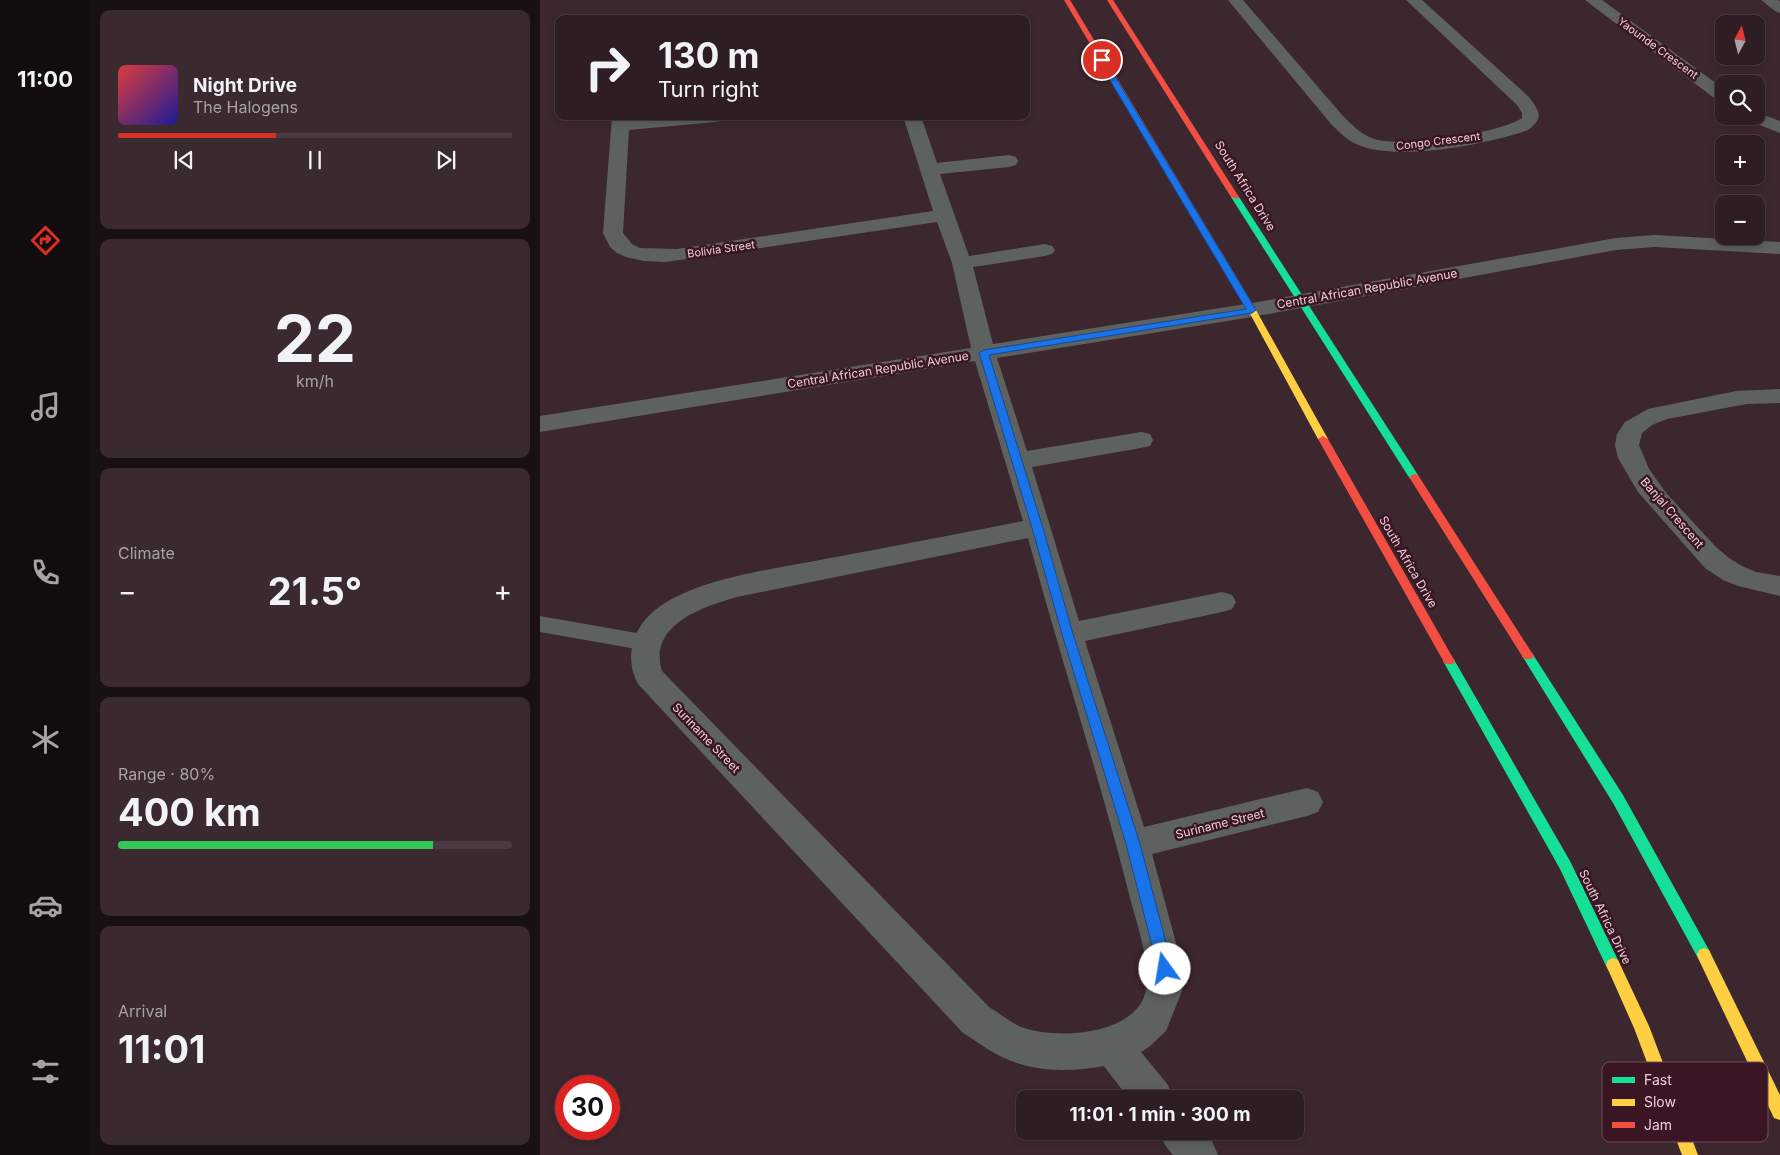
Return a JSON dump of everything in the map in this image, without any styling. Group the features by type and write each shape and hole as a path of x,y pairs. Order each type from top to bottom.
{"street":[{"name":"South Africa Drive","path":"1068,0 1119,89 1252,310 1333,458 1565,865 1607,950 1641,1026 1655,1062"},
{"name":"South Africa Drive","path":"1110,0 1494,601 1632,824 1717,979 1756,1062"},
{"name":"Congo Crescent","path":"1235,0 1337,120 1353,135 1363,141 1380,145 1408,146 1504,132 1524,126 1530,121 1530,110 1523,101 1413,0"},
{"name":"Yaounde Crescent","path":"1592,0 1715,90"},
{"path":"1768,0 1780,8"},
{"name":"Bolivia Street","path":"644,120 620,121 614,233 616,242 622,248 632,252 654,256 686,254 944,215"},
{"path":"913,120 928,170 962,263 984,353"},
{"path":"1765,121 1780,128"},
{"path":"928,170 1009,161"},
{"name":"Central African Republic Avenue","path":"540,424 1302,302 1586,249 1636,242 1780,248"},
{"path":"962,263 1045,250"},
{"name":"Suriname Street","path":"984,353 1038,528 1068,634 1133,844 1165,969 1164,991 1153,1018 1136,1034 1112,1046 1083,1051 1052,1052 1014,1044 976,1020 648,676 644,657 655,629 666,618 682,607 704,597 737,588 1038,528"},
{"name":"Banjal Crescent","path":"1780,396 1742,398 1656,414 1634,427 1628,436 1626,447 1642,478 1663,506 1718,564 1753,580 1780,586"},
{"path":"1017,461 1140,440"},
{"path":"1068,634 1222,602"},
{"name":"Suriname Street","path":"1133,844 1307,802"},
{"path":"1112,1046 1147,1090"},
{"name":"South Africa Drive","path":"1768,1087 1780,1112"},
{"path":"1186,1140 1198,1155"},
{"name":"South Africa Drive","path":"1685,1142 1690,1155"}],"lane":[{"path":"540,624 648,643"}],"traffic: fast":[{"path":"1235,197 1414,477"},
{"path":"1528,656 1618,799 1704,955"},
{"path":"1449,661 1565,865 1613,965"}],"traffic: slow":[{"path":"1218,253 1252,310 1323,439"},
{"path":"1704,955 1756,1062"},
{"path":"1613,965 1641,1026 1655,1062"},
{"path":"1768,1087 1780,1112"},
{"path":"1685,1142 1690,1155"}],"traffic: jam":[{"path":"1067,0 1218,253"},
{"path":"1110,0 1235,197"},
{"path":"1323,439 1449,661"},
{"path":"1414,477 1528,656"}],"route":[{"path":"1102,60 1252,310 984,353 1133,844 1165,969"}]}
